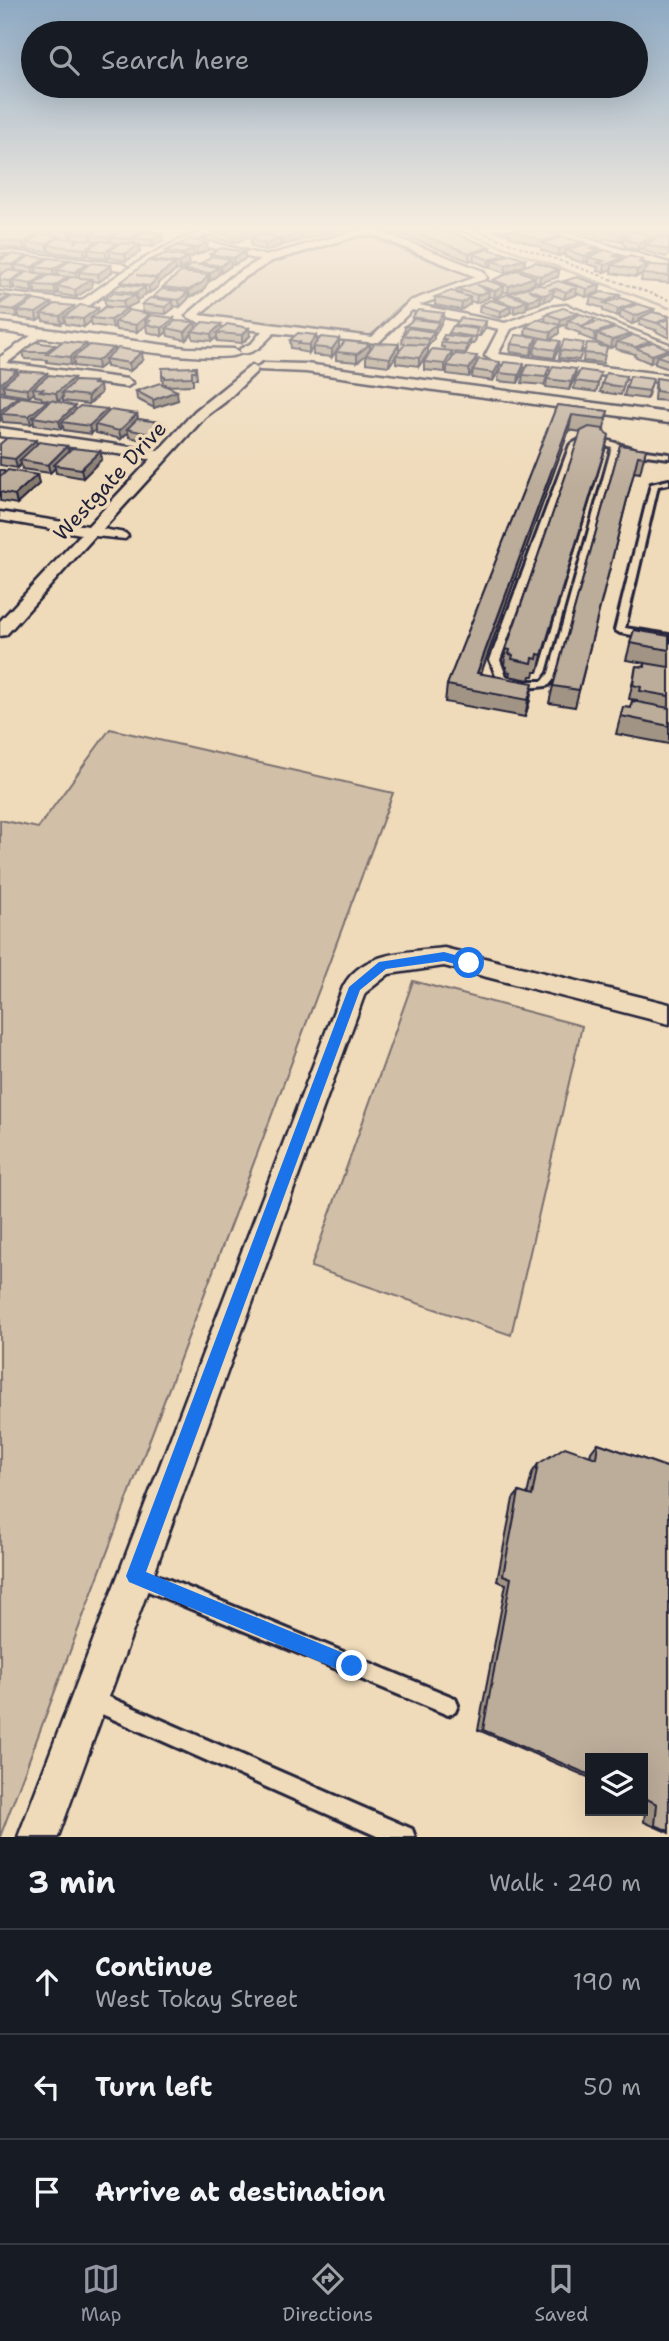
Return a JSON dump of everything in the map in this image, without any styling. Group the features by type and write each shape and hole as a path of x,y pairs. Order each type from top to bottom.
{"street":[{"path":"194,318 374,341 382,336 388,325 398,316"},
{"path":"454,316 506,327 535,316"},
{"path":"586,316 669,348"},
{"path":"0,327 669,418"},
{"path":"506,327 491,352 494,358 506,362 669,379"},
{"name":"Westgate Drive","path":"200,414 208,398 229,376 234,359 277,330"},
{"name":"Westgate Drive","path":"2,626 200,414 263,362 277,330"},
{"path":"0,354 36,332"},
{"path":"0,364 36,332"},
{"path":"0,364 127,383"},
{"path":"0,432 161,456"},
{"path":"0,516 120,536"},
{"path":"44,1835 90,1698 355,987 383,965 444,957 669,1014"}],"lane":[{"path":"616,446 554,673 546,683 532,686 516,684 502,678 495,660 574,445 588,438 669,456"},
{"path":"669,482 655,484 620,630 669,638"},
{"path":"135,1576 448,1705"},
{"path":"90,1698 404,1837"}],"shaded area":[{"path":"206,316 390,316 374,332 364,337"},
{"path":"110,729 393,793 0,1837 0,820 38,828"},
{"path":"413,981 582,1026 511,1335 311,1267"}],"building":[{"path":"66,316 87,316 83,319 64,317"},
{"path":"94,316 117,316 111,320 91,318"},
{"path":"122,316 147,316 136,325 115,322"},
{"path":"150,316 174,318 162,328 146,324 150,321 145,320"},
{"path":"413,316 442,316 438,321"},
{"path":"551,316 570,316 561,319"},
{"path":"577,316 596,319 582,326 568,320"},
{"path":"645,316 669,316 657,323 640,318"},
{"path":"461,318 486,321 481,328 455,325"},
{"path":"414,319 439,322 434,330 405,326"},
{"path":"537,319 560,325 551,332 526,327"},
{"path":"669,319 669,329 657,323"},
{"path":"175,321 195,322 185,332 167,328"},
{"path":"599,321 613,327 595,333 581,327"},
{"path":"203,322 221,324 211,334 192,331"},
{"path":"227,324 249,328 242,335 217,333"},
{"path":"453,326 477,329 475,337 449,333"},
{"path":"409,328 434,332 429,339 403,335"},
{"path":"616,328 631,334 612,340 597,334"},
{"path":"298,333 316,335 309,345 298,344 300,342 290,340"},
{"path":"444,335 471,338 467,345 444,343"},
{"path":"516,335 537,337 532,347 511,344"},
{"path":"633,335 650,341 636,347 617,342"},
{"path":"321,337 339,339 332,349 313,347"},
{"path":"540,338 560,341 556,350 535,347"},
{"path":"564,340 584,343 580,353 560,350"},
{"path":"63,341 86,344 70,357 46,354"},
{"path":"345,341 370,344 357,354 336,352"},
{"path":"35,342 55,345 45,352 23,352"},
{"path":"653,342 669,349 652,355 636,348"},
{"path":"375,343 399,344 390,358 366,355"},
{"path":"587,343 607,347 605,355 584,353"},
{"path":"405,344 428,345 419,358 396,355"},
{"path":"90,345 114,348 97,361 73,358"},
{"path":"118,348 142,352 129,363 105,359"},
{"path":"432,349 452,351 445,364 424,362"},
{"path":"669,351 669,360 657,356"},
{"path":"455,354 477,356 469,369 447,366"},
{"path":"479,359 500,362 494,373 473,370"},
{"path":"504,362 524,364 519,375 499,373"},
{"path":"528,364 550,366 545,377 523,375"},
{"path":"553,366 576,369 571,382 547,379"},
{"path":"196,367 196,371 192,371 192,377 162,376 162,368"},
{"path":"0,368 17,370 0,384"},
{"path":"580,370 601,373 597,384 575,381"},
{"path":"20,371 47,373 27,389 3,385"},
{"path":"606,373 626,376 623,387 602,384"},
{"path":"49,375 74,378 56,393 33,388"},
{"path":"630,376 653,379 649,391 626,388"},
{"path":"656,378 669,380 669,393 656,391"},
{"path":"75,381 95,382 93,384 100,385 88,396 62,393"},
{"path":"160,383 177,391 153,400 136,391"},
{"path":"0,394 18,397 0,411"},
{"path":"21,397 47,401 29,416 1,414"},
{"path":"51,400 75,406 59,421 33,417"},
{"path":"557,405 608,411 605,419 572,415 477,673 533,683 528,700 447,685"},
{"path":"80,406 107,409 89,426 62,422"},
{"path":"110,410 137,414 119,431 95,425"},
{"path":"137,419 159,422 149,434 127,429"},
{"path":"589,427 604,429 609,435 542,655 538,654 537,659 533,658 532,663 512,659 510,650 506,649 581,431"},
{"path":"7,438 36,440 15,459 0,457 0,444"},
{"path":"39,442 67,446 48,465 20,460"},
{"path":"620,445 646,449 644,457 638,456 579,690 553,686"},
{"path":"72,448 100,451 81,469 54,465"},
{"path":"8,470 37,475 15,495 0,492 0,477"},
{"path":"634,630 669,636 669,650 630,643"},
{"path":"645,663 669,667 669,696 640,691 641,687 633,685 636,666 645,667"},
{"path":"632,701 669,708 669,726 621,716 623,707 631,708"},
{"path":"598,1443 669,1468 669,1831 655,1825 657,1804 648,1800 648,1753 585,1753 585,1773 483,1730 511,1578 503,1575 519,1492 532,1496 538,1464 565,1447 596,1458"}],"route":[{"path":"352,1666 135,1576 355,987 383,965 444,957 469,963"}]}
